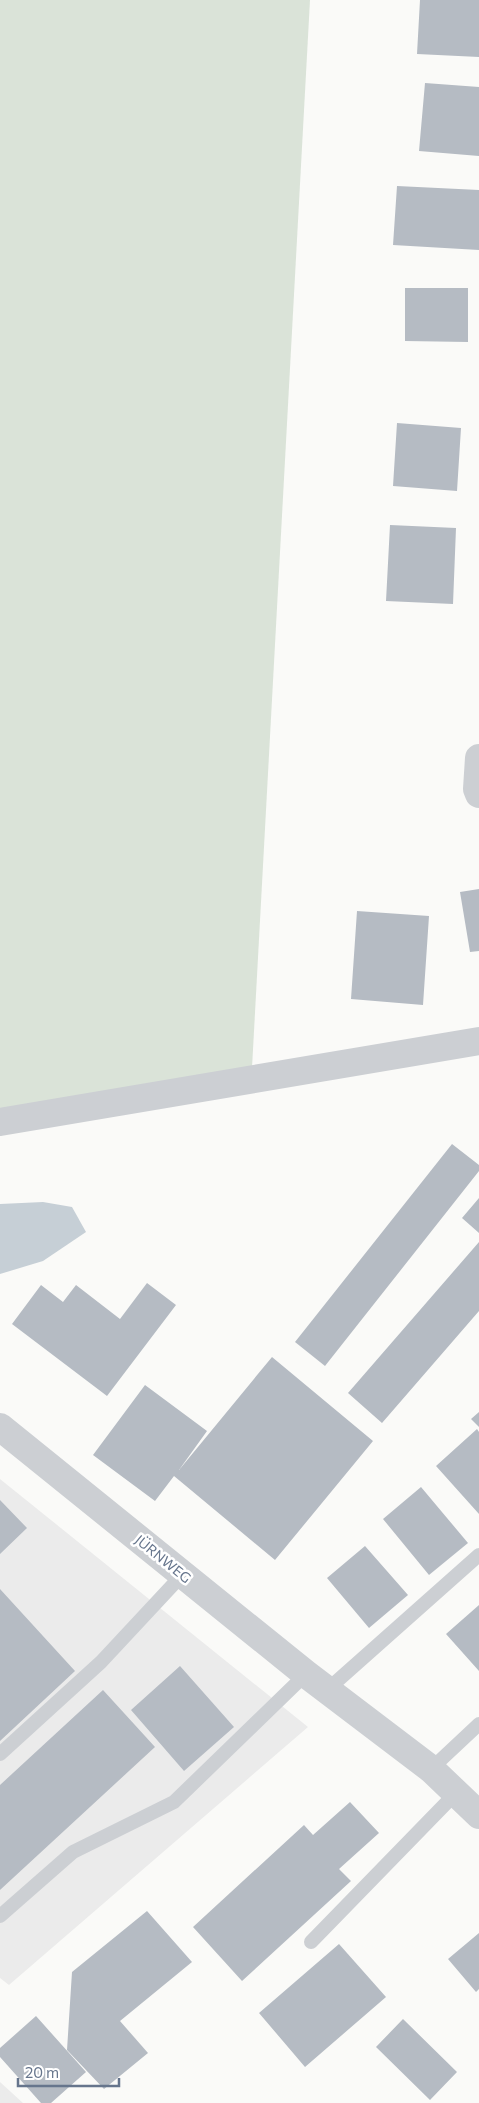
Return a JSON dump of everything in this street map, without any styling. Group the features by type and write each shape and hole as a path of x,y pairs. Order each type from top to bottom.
{"street":[{"path":"479,758 477,789 479,794"},
{"path":"0,1122 479,1041"},
{"name":"JÜRNWEG","path":"0,1426 317,1682 431,1769 479,1816"}],"lane":[{"path":"0,1916 73,1852 174,1802 317,1682 479,1555"},
{"path":"0,1754 101,1662 183,1574"},
{"path":"431,1769 479,1724"},
{"path":"311,1942 456,1793"}],"shaded area":[{"path":"0,0 310,0 252,1068 0,1109"},
{"path":"43,1202 72,1207 86,1232 43,1261 0,1274 0,1204"},
{"path":"0,1479 308,1727 9,1985 0,1978"},
{"path":"0,2082 23,2103 0,2103"}],"building":[{"path":"420,0 479,0 479,57 417,54"},
{"path":"425,83 479,87 479,156 419,151"},
{"path":"397,186 479,190 479,250 393,245"},
{"path":"405,288 468,288 468,342 405,341"},
{"path":"397,423 461,428 457,491 393,486"},
{"path":"390,525 456,528 453,604 386,601"},
{"path":"479,889 479,951 470,952 460,892"},
{"path":"357,911 429,916 423,1005 351,999"},
{"path":"452,1144 479,1165 479,1171 325,1366 295,1342"},
{"path":"479,1198 479,1233 462,1218"},
{"path":"479,1242 479,1311 382,1423 348,1393"},
{"path":"147,1283 176,1305 107,1396 12,1324 41,1285 63,1302 76,1285 120,1319"},
{"path":"272,1357 373,1441 275,1560 174,1476 155,1501 93,1455 145,1385 207,1431 179,1470"},
{"path":"479,1412 479,1427 471,1419"},
{"path":"477,1429 479,1432 479,1514 436,1466"},
{"path":"421,1487 468,1543 429,1575 383,1519"},
{"path":"0,1500 27,1528 0,1554"},
{"path":"365,1546 408,1595 369,1628 327,1578"},
{"path":"0,1589 75,1671 0,1741"},
{"path":"479,1605 479,1671 446,1634"},
{"path":"180,1666 234,1727 184,1771 131,1710"},
{"path":"103,1690 155,1747 0,1890 0,1785"},
{"path":"350,1802 379,1833 339,1869 351,1881 242,1981 193,1927 304,1825 313,1835"},
{"path":"147,1911 192,1962 120,2021 148,2053 104,2089 67,2050 72,1972"},
{"path":"479,1933 479,1989 476,1992 448,1959"},
{"path":"339,1944 386,1997 305,2067 259,2013"},
{"path":"36,2016 86,2072 51,2103 41,2103 0,2057 0,2048"},
{"path":"403,2019 457,2072 430,2100 376,2047"}]}
